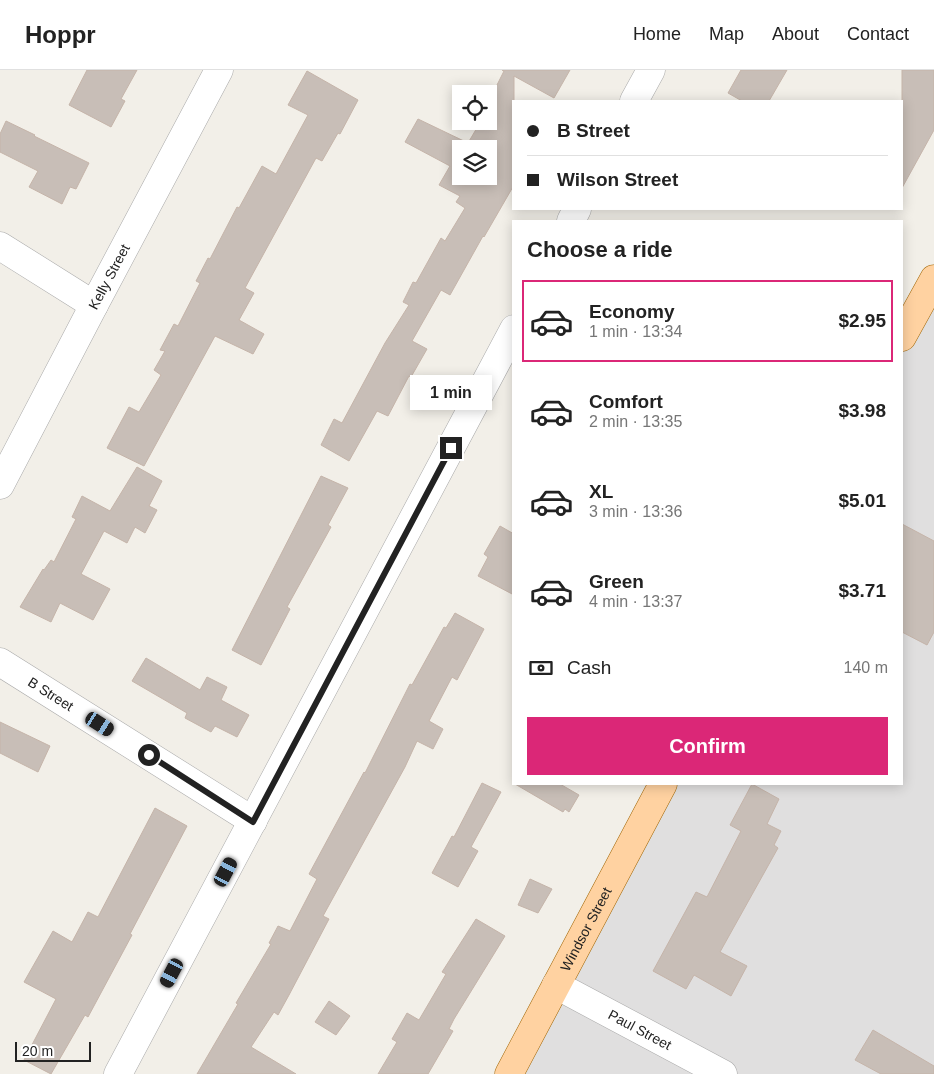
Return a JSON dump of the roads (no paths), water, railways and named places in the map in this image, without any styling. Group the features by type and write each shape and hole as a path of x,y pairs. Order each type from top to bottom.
{"main road":[{"path":"903,335 934,279"},
{"name":"Windsor Street","path":"509,1074 662,785"}],"street":[{"name":"Kelly Street","path":"0,485 219,70"},
{"path":"635,100 651,70"},
{"path":"0,246 94,305"},
{"path":"118,1074 512,333"},
{"name":"B Street","path":"0,662 253,822"},
{"name":"Paul Street","path":"556,984 724,1074"}]}
